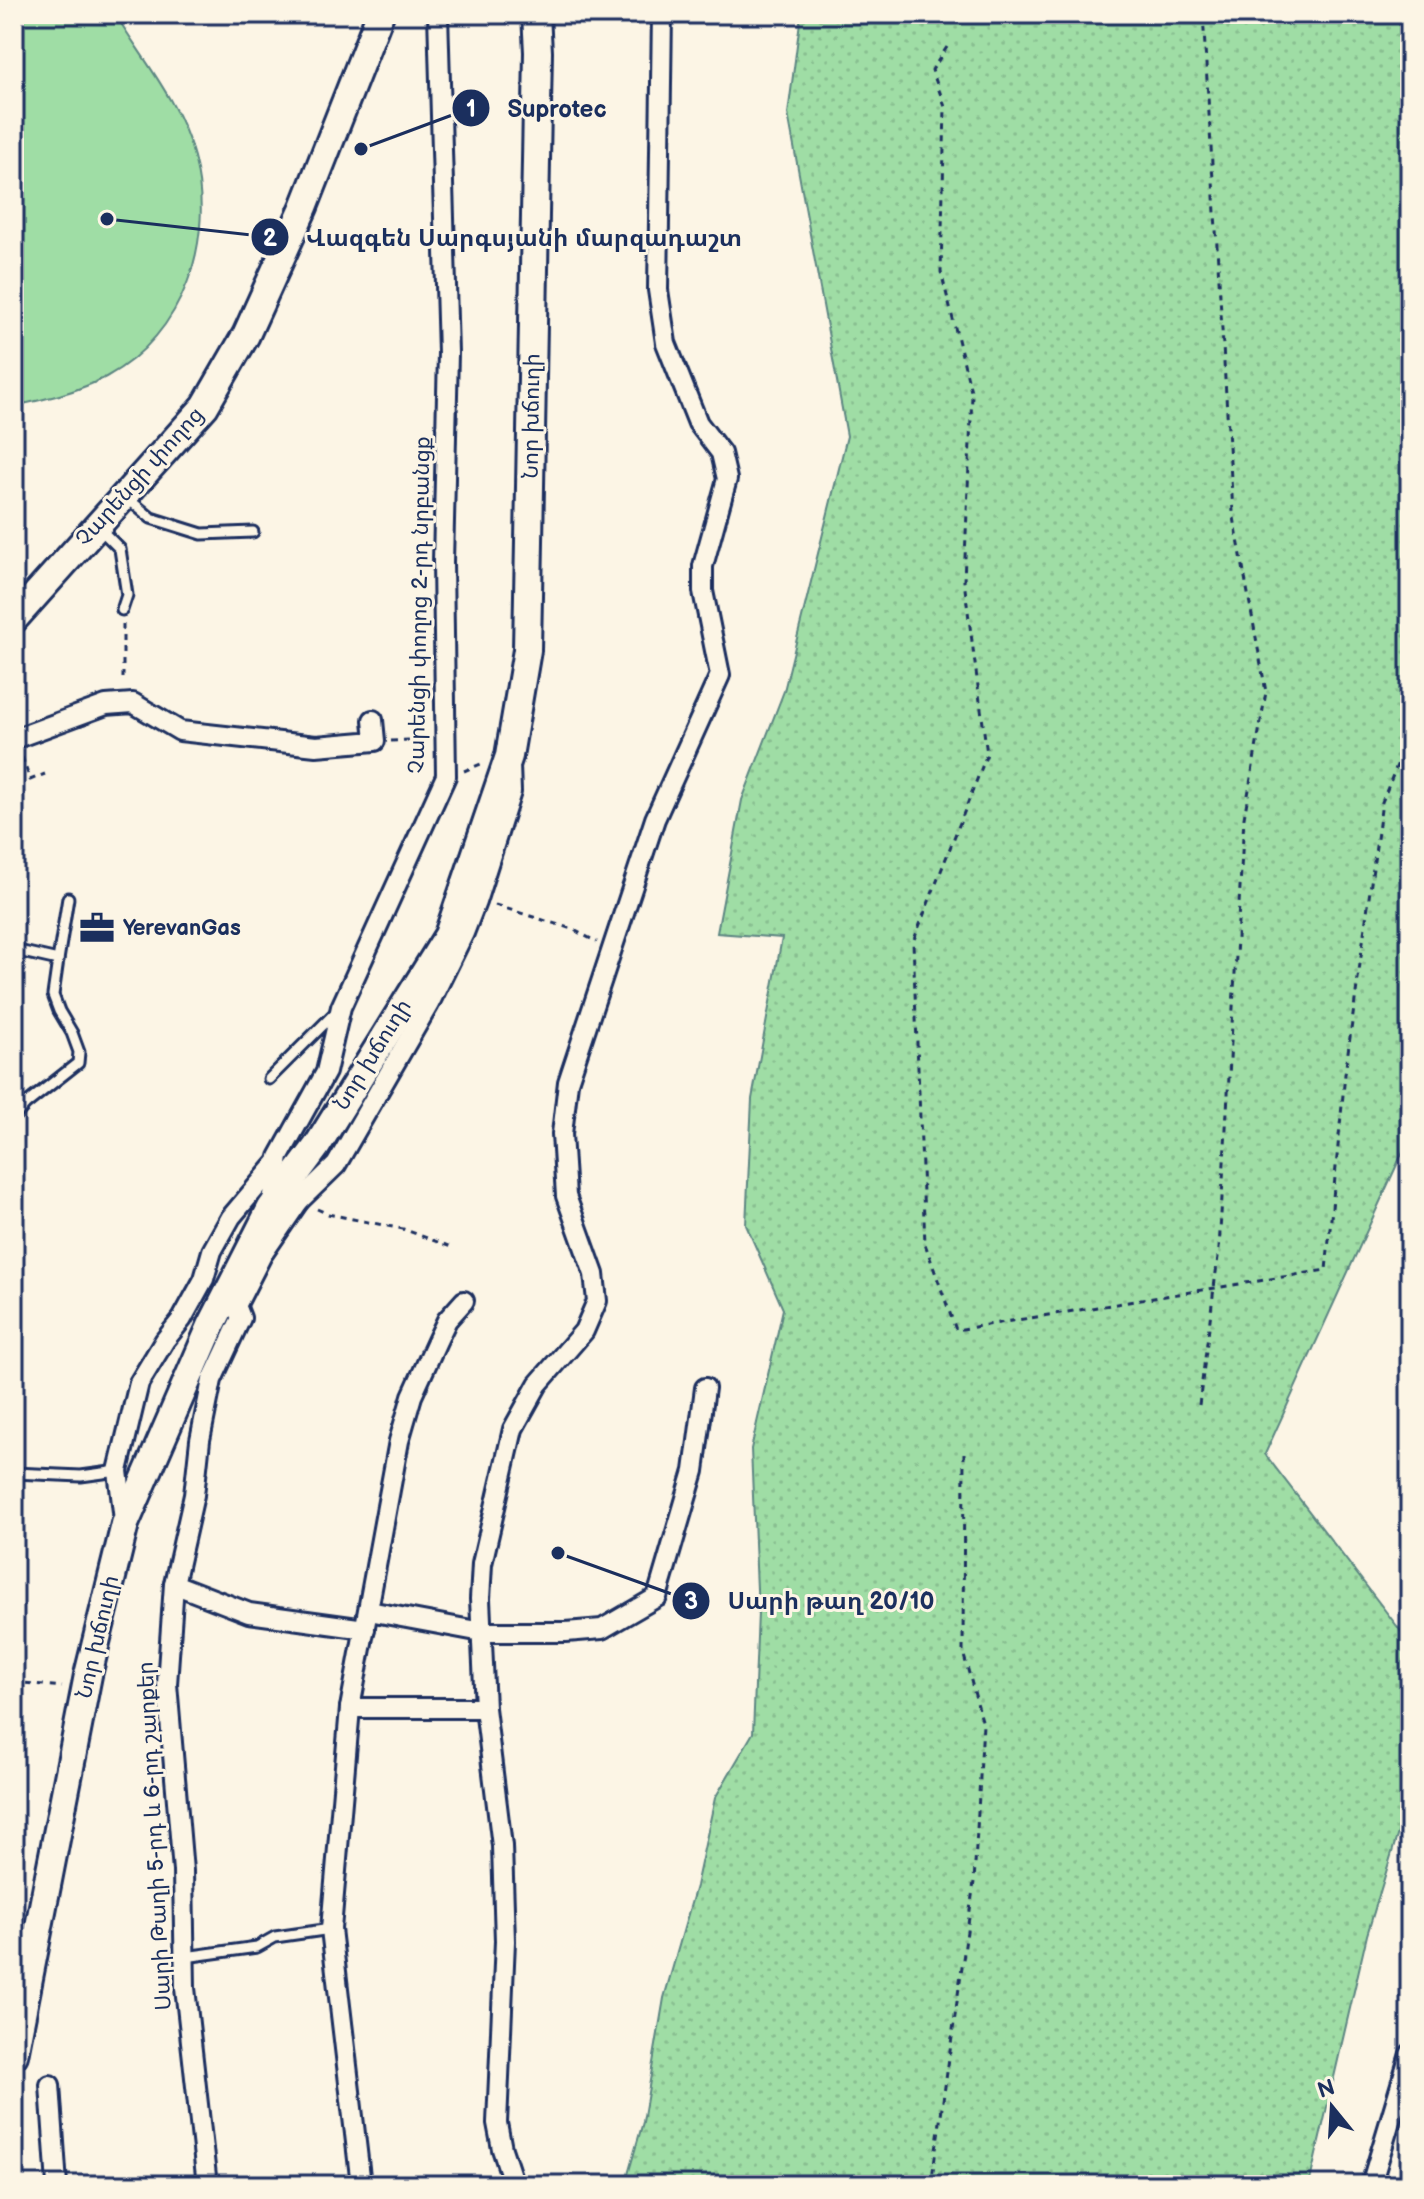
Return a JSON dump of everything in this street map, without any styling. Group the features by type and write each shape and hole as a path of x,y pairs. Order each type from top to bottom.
{"main road":[{"name":"Չարենցի փողոց","path":"14,619 205,406 246,335 304,207 380,14"},
{"name":"Նոր խճուղի","path":"14,2055 85,1689 125,1524 172,1411 234,1297 271,1208 317,1146 448,935 509,756 527,650 536,14"}],"street":[{"name":"Չարենցի փողոց 2-րդ նրբանցք","path":"271,1208 276,1164 326,1072 341,1007 446,776 443,562 448,353 438,14"},
{"path":"514,2185 497,2123 505,1925 502,1846 485,1708 480,1599 482,1564 513,1429 538,1384 584,1331 597,1301 594,1274 566,1196 562,1134 568,1082 655,819 720,675 703,591 703,566 727,479 721,453 698,423 666,343 658,290 662,14"},
{"name":"Չարենցի փողոց 2-րդ նրբանցք","path":"122,704 133,703 180,731 316,746 375,741 373,720"},
{"path":"14,739 106,705 122,704"},
{"name":"Սարի Թաղի 5-րդ և 6-րդ շարքեր","path":"207,2185 185,1988 183,1871 167,1684 174,1584 194,1495 200,1440 212,1380 241,1318 234,1297 299,1201 336,1165 429,1004 464,933 511,792 509,756"},
{"path":"125,1524 118,1471 134,1399 147,1367 182,1319 204,1279 212,1251 231,1217 276,1164"},
{"path":"271,1208 299,1201"},
{"path":"361,2185 331,1929 350,1708 399,1441 408,1411 447,1320 464,1301"},
{"path":"174,1584 249,1613 367,1620 482,1632 602,1629 657,1597 694,1471 705,1388"},
{"path":"350,1708 485,1708"},
{"path":"1371,2185 1410,2054"},
{"path":"50,2085 57,2185"}],"lane":[{"path":"124,495 151,518 202,534 253,532"},
{"path":"97,525 120,549 127,595 122,610"},
{"path":"14,1117 78,1063 79,1052 53,995 68,898"},
{"path":"14,950 58,960"},
{"path":"269,1079 341,1007"},
{"path":"14,1473 81,1476 118,1471"},
{"path":"185,1957 257,1947 275,1937 331,1929"}],"path":[{"path":"1199,1405 1219,1249 1244,818 1266,692 1233,512 1203,14"},
{"path":"947,47 932,70 945,107 941,272 972,395 964,581 987,754 913,942 925,1244 956,1330 1326,1270 1345,1074 1382,802 1410,733"},
{"path":"122,610 122,704"},
{"path":"375,741 445,738"},
{"path":"446,776 476,768 498,751 509,756"},
{"path":"27,771 30,780 45,774"},
{"path":"477,899 572,929 611,948"},
{"path":"299,1201 328,1214 403,1229 451,1247"},
{"path":"931,2185 974,1882 983,1724 963,1652 964,1451"},
{"path":"14,1682 85,1689"}],"green space":[{"path":"14,14 115,14 160,83 188,138 200,188 200,220 188,282 174,311 156,336 133,359 106,377 73,391 14,406"},
{"path":"801,14 1410,14 1410,1136 1265,1454 1410,1643 1410,1793 1367,1935 1309,2185 625,2185 643,2122 664,1998 696,1886 715,1798 753,1733 758,1613 751,1449 783,1309 746,1225 752,1099 782,938 717,933 742,800 784,691 847,436 788,114"}],"place":[{"name":"Suprotec","path":"361,149"},
{"name":"Վազգեն Սարգսյանի մարզադաշտ","path":"107,219"},
{"name":"YerevanGas","path":"97,928"},
{"name":"Սարի թաղ 20/10","path":"558,1553"}]}
